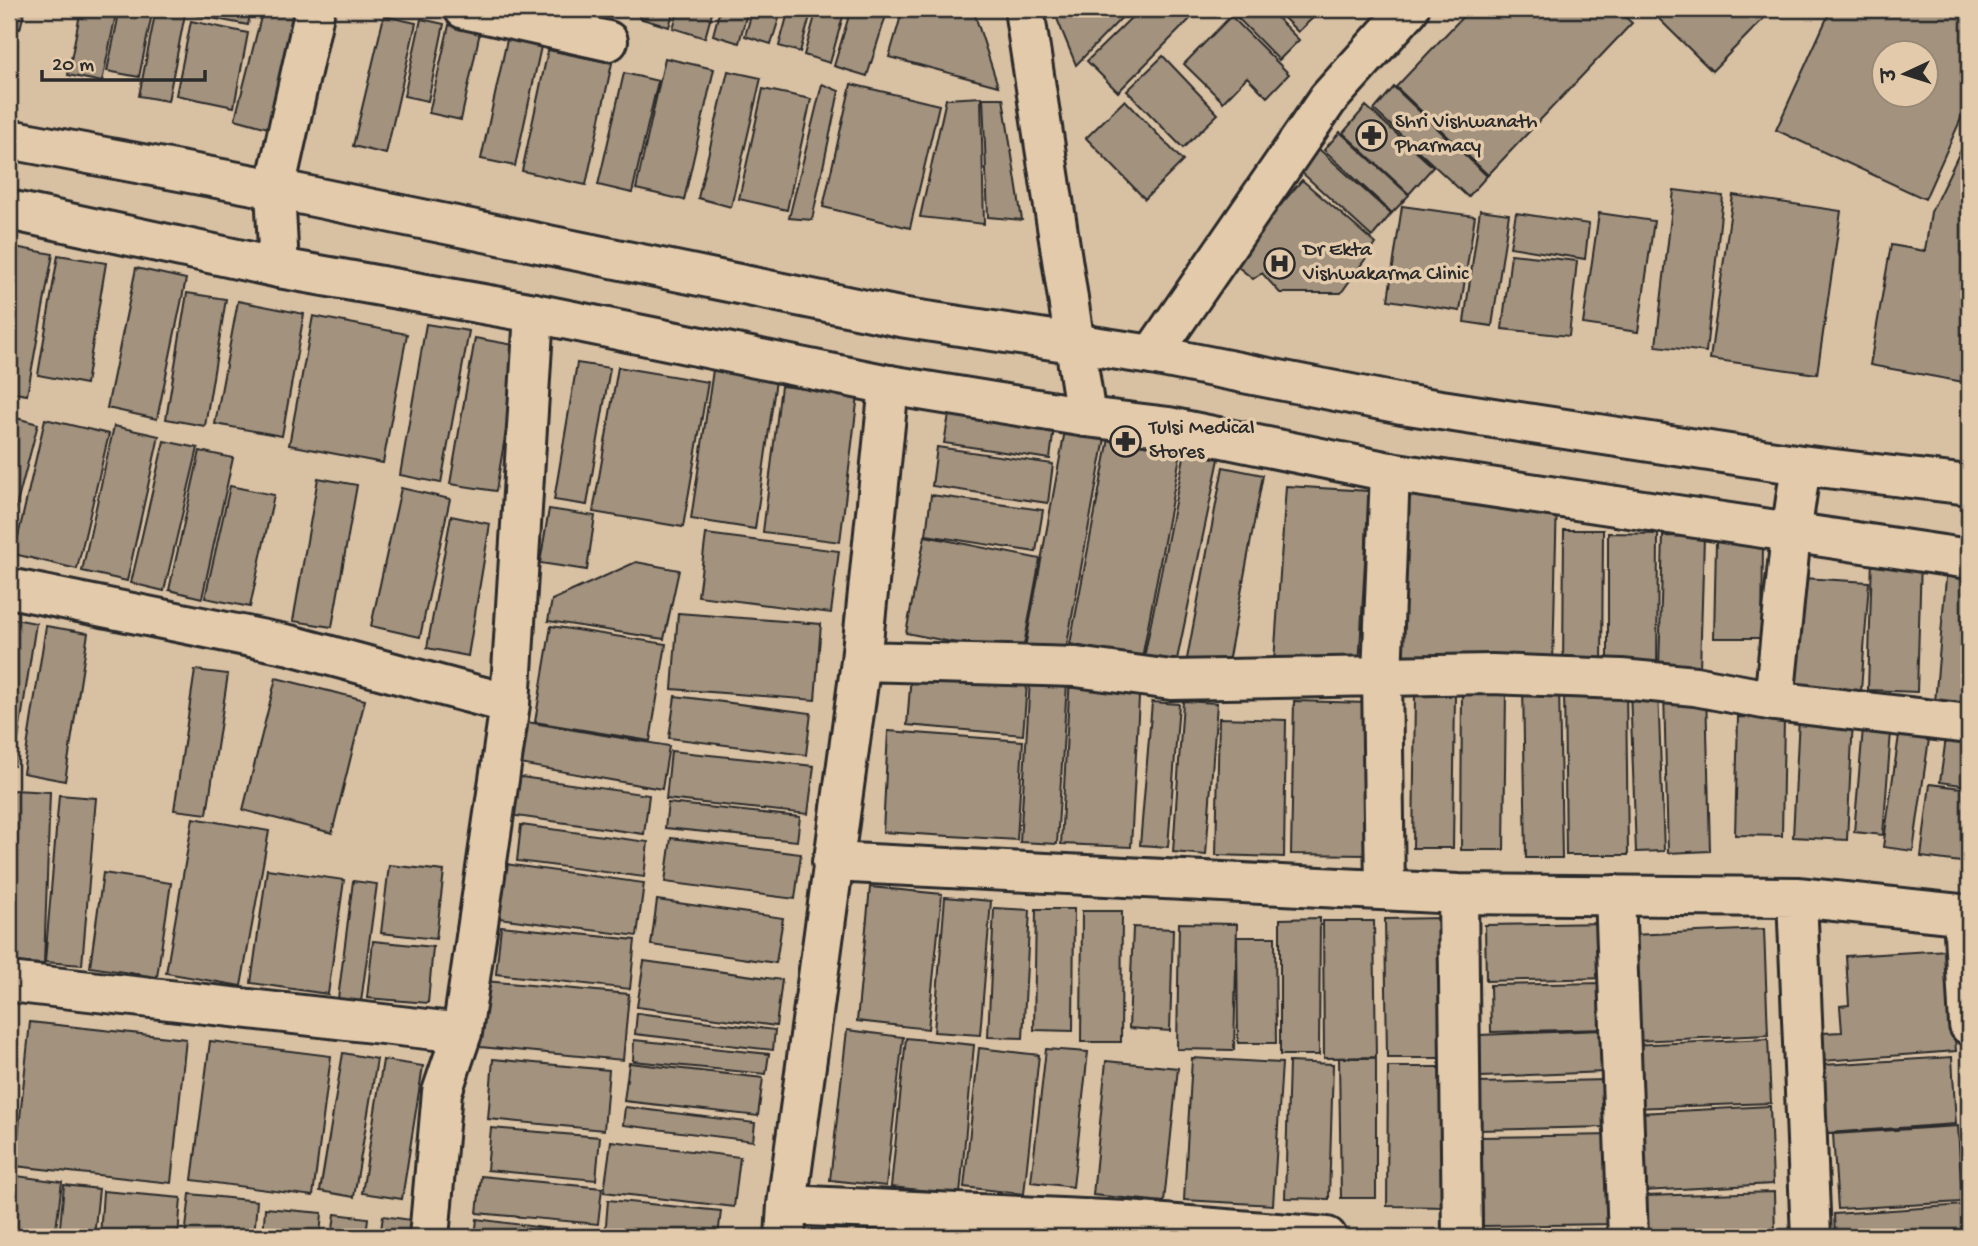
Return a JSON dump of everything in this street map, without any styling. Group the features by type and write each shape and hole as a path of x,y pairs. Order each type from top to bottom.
{"street":[{"path":"279,268 275,189 315,9"},
{"path":"464,9 608,41"},
{"path":"1024,9 1086,416"},
{"path":"1152,355 1328,99 1409,9"},
{"path":"9,139 275,189 900,317 1152,355 1402,404 1801,465 1969,485"},
{"path":"9,210 279,268 534,313 889,385 1169,427 1390,472 1969,559"},
{"path":"429,1237 442,1092 462,1033 510,704 534,313"},
{"path":"889,385 861,661 786,1221 1326,1237"},
{"path":"1774,701 1801,465"},
{"path":"1385,890 1382,676 1390,472"},
{"path":"9,588 290,645 510,704"},
{"path":"861,661 1076,667 1171,680 1492,674 1621,679 1695,686 1774,701 1969,724"},
{"path":"832,862 1458,894 1797,897 1966,915 1969,1025"},
{"path":"1458,894 1462,1237"},
{"path":"1615,895 1628,1237"},
{"path":"1797,897 1811,1237"},
{"path":"9,982 462,1033"}],"building":[{"path":"9,9 25,9 20,29 9,27"},
{"path":"81,9 117,9 102,82 68,75"},
{"path":"120,9 153,9 139,77 107,71"},
{"path":"156,9 186,9 168,101 139,96"},
{"path":"191,9 251,9 248,25 190,14"},
{"path":"263,9 310,9 279,131 235,119"},
{"path":"566,9 594,9 591,19 565,12"},
{"path":"642,9 674,9 669,27 639,18"},
{"path":"679,9 713,9 705,38 673,28"},
{"path":"720,9 748,9 739,43 713,35"},
{"path":"753,9 782,9 771,44 745,36"},
{"path":"789,9 812,9 800,52 779,46"},
{"path":"817,9 845,9 830,63 804,55"},
{"path":"851,9 888,9 867,76 834,66"},
{"path":"903,9 973,9 998,86 889,57"},
{"path":"1053,9 1130,9 1076,65"},
{"path":"1140,9 1189,9 1195,14 1118,92 1087,61"},
{"path":"1229,9 1268,9 1299,40 1279,60"},
{"path":"1275,9 1319,9 1320,11 1298,32"},
{"path":"1470,9 1616,9 1632,23 1488,175 1396,87"},
{"path":"1663,9 1773,9 1712,71 1656,16"},
{"path":"1831,9 1969,9 1969,101 1925,199 1776,130"},
{"path":"384,16 416,23 386,154 353,146"},
{"path":"1231,16 1289,74 1267,97 1247,77 1223,102 1184,64"},
{"path":"421,19 444,24 428,101 404,96"},
{"path":"191,21 248,33 234,107 176,95"},
{"path":"449,25 480,32 461,120 429,113"},
{"path":"508,35 542,42 515,166 481,159"},
{"path":"548,50 612,63 586,185 522,171"},
{"path":"1163,56 1218,114 1183,148 1127,91"},
{"path":"665,58 714,69 684,200 636,189"},
{"path":"728,71 761,78 731,207 698,198"},
{"path":"624,73 658,81 632,193 598,185"},
{"path":"822,84 839,91 812,220 789,218"},
{"path":"851,84 939,105 910,228 823,207"},
{"path":"1394,87 1487,176 1468,197 1374,110"},
{"path":"763,89 811,99 787,210 739,199"},
{"path":"981,97 984,224 920,217 946,99"},
{"path":"983,98 1003,98 1022,220 988,217"},
{"path":"1125,100 1183,161 1145,199 1086,138"},
{"path":"1366,106 1433,167 1409,194 1343,133"},
{"path":"1340,132 1409,195 1392,213 1324,150"},
{"path":"1969,133 1969,383 1870,365 1891,245 1925,251 1931,212"},
{"path":"1319,149 1391,214 1372,237 1299,170"},
{"path":"1302,180 1376,244 1341,293 1280,293 1262,273 1253,279 1232,262"},
{"path":"1674,190 1723,196 1706,352 1656,346"},
{"path":"1733,195 1841,211 1817,374 1710,359"},
{"path":"1402,206 1475,216 1460,311 1388,300"},
{"path":"1480,210 1509,214 1492,326 1464,322"},
{"path":"1516,213 1589,224 1585,259 1510,247"},
{"path":"1599,213 1654,221 1638,332 1583,324"},
{"path":"9,246 53,254 27,395 9,392"},
{"path":"1511,254 1577,261 1569,336 1502,329"},
{"path":"58,255 106,263 86,384 38,375"},
{"path":"136,268 186,279 157,419 107,408"},
{"path":"187,293 226,299 205,426 166,419"},
{"path":"238,301 304,314 282,436 215,424"},
{"path":"313,316 407,334 383,463 289,445"},
{"path":"426,324 469,331 441,483 400,475"},
{"path":"475,338 520,346 496,491 450,484"},
{"path":"577,363 610,368 587,505 554,500"},
{"path":"618,367 708,382 683,527 593,512"},
{"path":"713,370 776,380 755,529 691,519"},
{"path":"781,386 858,395 840,542 763,532"},
{"path":"951,403 1055,419 1050,459 944,443"},
{"path":"1068,414 1108,422 1064,660 1024,653"},
{"path":"9,416 38,424 9,534"},
{"path":"45,419 109,434 77,569 14,554"},
{"path":"114,426 159,436 127,581 82,571"},
{"path":"1110,433 1182,446 1142,658 1070,644"},
{"path":"164,441 198,448 164,591 131,583"},
{"path":"937,447 1053,464 1048,503 932,486"},
{"path":"200,451 233,458 202,598 169,590"},
{"path":"1185,452 1219,459 1175,669 1143,663"},
{"path":"1223,467 1263,475 1226,673 1186,664"},
{"path":"318,478 357,485 332,627 293,621"},
{"path":"230,486 274,495 250,607 205,598"},
{"path":"1286,486 1369,491 1359,667 1274,662"},
{"path":"401,488 450,499 420,637 371,626"},
{"path":"1393,493 1557,498 1553,664 1389,659"},
{"path":"931,495 1043,510 1036,552 926,535"},
{"path":"549,509 595,516 587,570 540,563"},
{"path":"451,516 490,524 468,656 427,648"},
{"path":"1564,530 1603,530 1602,673 1563,673"},
{"path":"1608,533 1658,534 1657,674 1608,674"},
{"path":"706,534 839,551 831,613 698,596"},
{"path":"925,536 1040,559 1022,656 906,633"},
{"path":"1663,536 1704,537 1700,669 1659,667"},
{"path":"1716,542 1763,542 1762,638 1714,638"},
{"path":"1872,558 1921,560 1917,692 1868,690"},
{"path":"636,562 679,570 664,639 548,621 552,600"},
{"path":"1947,567 1969,569 1969,705 1935,702"},
{"path":"1802,578 1869,582 1861,691 1794,687"},
{"path":"678,613 821,624 815,700 672,689"},
{"path":"9,618 36,623 14,766 9,765"},
{"path":"46,626 88,633 65,781 23,773"},
{"path":"551,626 666,644 650,741 535,722"},
{"path":"195,670 228,674 207,814 174,810"},
{"path":"911,674 1027,684 1023,735 907,725"},
{"path":"1070,675 1140,679 1131,847 1061,844"},
{"path":"276,678 365,700 332,833 243,810"},
{"path":"1030,680 1067,683 1057,844 1020,842"},
{"path":"1559,683 1562,858 1526,858 1523,684"},
{"path":"1626,685 1628,855 1566,855 1564,686"},
{"path":"1658,688 1664,851 1636,852 1630,689"},
{"path":"1706,690 1710,851 1668,853 1664,692"},
{"path":"1462,691 1506,692 1504,850 1461,850"},
{"path":"1415,695 1455,695 1453,848 1413,848"},
{"path":"675,696 811,713 806,755 669,738"},
{"path":"1183,701 1217,703 1206,855 1173,852"},
{"path":"1294,701 1369,703 1367,855 1291,854"},
{"path":"1152,702 1179,704 1168,847 1140,845"},
{"path":"1738,717 1784,718 1782,836 1735,835"},
{"path":"1799,717 1853,719 1847,840 1793,837"},
{"path":"1864,717 1892,719 1883,835 1854,832"},
{"path":"1219,718 1286,720 1284,857 1216,855"},
{"path":"521,721 669,746 662,789 514,763"},
{"path":"1901,721 1931,725 1913,851 1883,847"},
{"path":"888,731 1023,741 1017,840 883,832"},
{"path":"1946,737 1969,741 1969,786 1940,782"},
{"path":"671,751 814,766 808,814 666,799"},
{"path":"514,776 649,795 644,834 509,815"},
{"path":"1930,784 1969,789 1969,863 1921,857"},
{"path":"13,790 50,792 44,964 9,962"},
{"path":"59,795 96,798 82,965 45,962"},
{"path":"668,803 800,817 797,841 665,828"},
{"path":"193,818 269,831 241,986 166,973"},
{"path":"521,825 648,842 644,877 517,861"},
{"path":"671,838 801,854 795,899 665,882"},
{"path":"505,864 644,883 637,936 498,918"},
{"path":"389,865 444,871 436,939 381,933"},
{"path":"267,869 344,880 328,994 251,983"},
{"path":"103,873 171,883 157,977 90,967"},
{"path":"353,881 377,884 361,1002 338,999"},
{"path":"870,887 942,894 928,1029 857,1021"},
{"path":"945,897 991,901 980,1035 934,1032"},
{"path":"657,900 783,918 776,963 651,945"},
{"path":"994,908 1030,910 1023,1038 988,1037"},
{"path":"1036,909 1074,909 1073,1031 1034,1030"},
{"path":"1082,911 1122,911 1121,1042 1081,1042"},
{"path":"1320,918 1319,1055 1280,1055 1280,919"},
{"path":"1444,918 1446,1058 1387,1058 1385,919"},
{"path":"1323,921 1374,921 1376,1057 1324,1058"},
{"path":"1179,923 1237,924 1234,1050 1177,1049"},
{"path":"1608,923 1609,978 1486,981 1485,925"},
{"path":"501,926 635,940 630,989 496,974"},
{"path":"1133,927 1173,929 1170,1031 1129,1028"},
{"path":"1764,929 1768,1035 1636,1041 1631,935"},
{"path":"1237,937 1275,937 1276,1043 1238,1043"},
{"path":"373,941 433,947 428,1003 367,998"},
{"path":"1948,950 1956,1051 1823,1061 1822,1033 1842,1032 1840,1006 1849,1005 1846,956"},
{"path":"644,961 782,980 776,1026 637,1007"},
{"path":"485,981 629,994 623,1060 480,1047"},
{"path":"1606,983 1608,1029 1491,1032 1490,985"},
{"path":"637,1013 775,1030 773,1050 635,1034"},
{"path":"30,1022 186,1039 171,1183 15,1166"},
{"path":"847,1030 903,1037 886,1186 830,1180"},
{"path":"1604,1030 1606,1072 1481,1077 1480,1035"},
{"path":"906,1038 974,1045 960,1194 891,1187"},
{"path":"1768,1039 1771,1103 1632,1108 1629,1045"},
{"path":"634,1040 769,1054 766,1074 633,1061"},
{"path":"210,1041 331,1056 313,1196 192,1180"},
{"path":"979,1048 1039,1055 1024,1194 964,1187"},
{"path":"1046,1049 1088,1052 1073,1187 1031,1182"},
{"path":"343,1053 377,1059 354,1197 320,1191"},
{"path":"1952,1057 1956,1124 1827,1133 1823,1065"},
{"path":"1192,1058 1282,1063 1273,1205 1184,1200"},
{"path":"1339,1058 1376,1058 1376,1198 1341,1198"},
{"path":"493,1059 609,1070 604,1130 488,1119"},
{"path":"383,1060 423,1066 402,1199 362,1193"},
{"path":"1106,1061 1178,1068 1164,1202 1093,1195"},
{"path":"1289,1062 1333,1064 1329,1199 1285,1198"},
{"path":"629,1063 763,1078 758,1116 624,1101"},
{"path":"1388,1067 1450,1067 1449,1207 1387,1206"},
{"path":"1607,1080 1608,1127 1478,1130 1476,1083"},
{"path":"1770,1106 1773,1184 1643,1191 1640,1113"},
{"path":"625,1107 755,1123 753,1141 623,1125"},
{"path":"1958,1126 1962,1202 1838,1209 1833,1134"},
{"path":"491,1128 600,1137 596,1180 487,1170"},
{"path":"1614,1135 1615,1224 1483,1226 1481,1137"},
{"path":"611,1141 740,1157 734,1207 604,1192"},
{"path":"9,1175 62,1182 55,1237 9,1237"},
{"path":"481,1176 602,1188 598,1224 477,1213"},
{"path":"64,1185 99,1189 94,1237 59,1237"},
{"path":"103,1191 181,1198 178,1237 100,1237"},
{"path":"1774,1192 1775,1237 1645,1237 1644,1196"},
{"path":"190,1194 257,1201 254,1237 185,1237"},
{"path":"608,1200 721,1211 718,1237 605,1237"},
{"path":"1964,1205 1966,1237 1835,1237 1834,1214"},
{"path":"265,1208 322,1213 320,1237 263,1237"},
{"path":"335,1214 368,1218 366,1237 332,1237"},
{"path":"383,1216 418,1221 415,1237 380,1237"},
{"path":"477,1219 603,1236 603,1237 475,1237"},
{"path":"1478,1230 1617,1230 1617,1237 1478,1237"}],"place":[{"name":"Shri Vishwanath Pharmacy","path":"1372,135"},
{"name":"Dr Ekta Vishwakarma Clinic","path":"1280,263"},
{"name":"Tulsi Medical Stores","path":"1126,441"}]}
